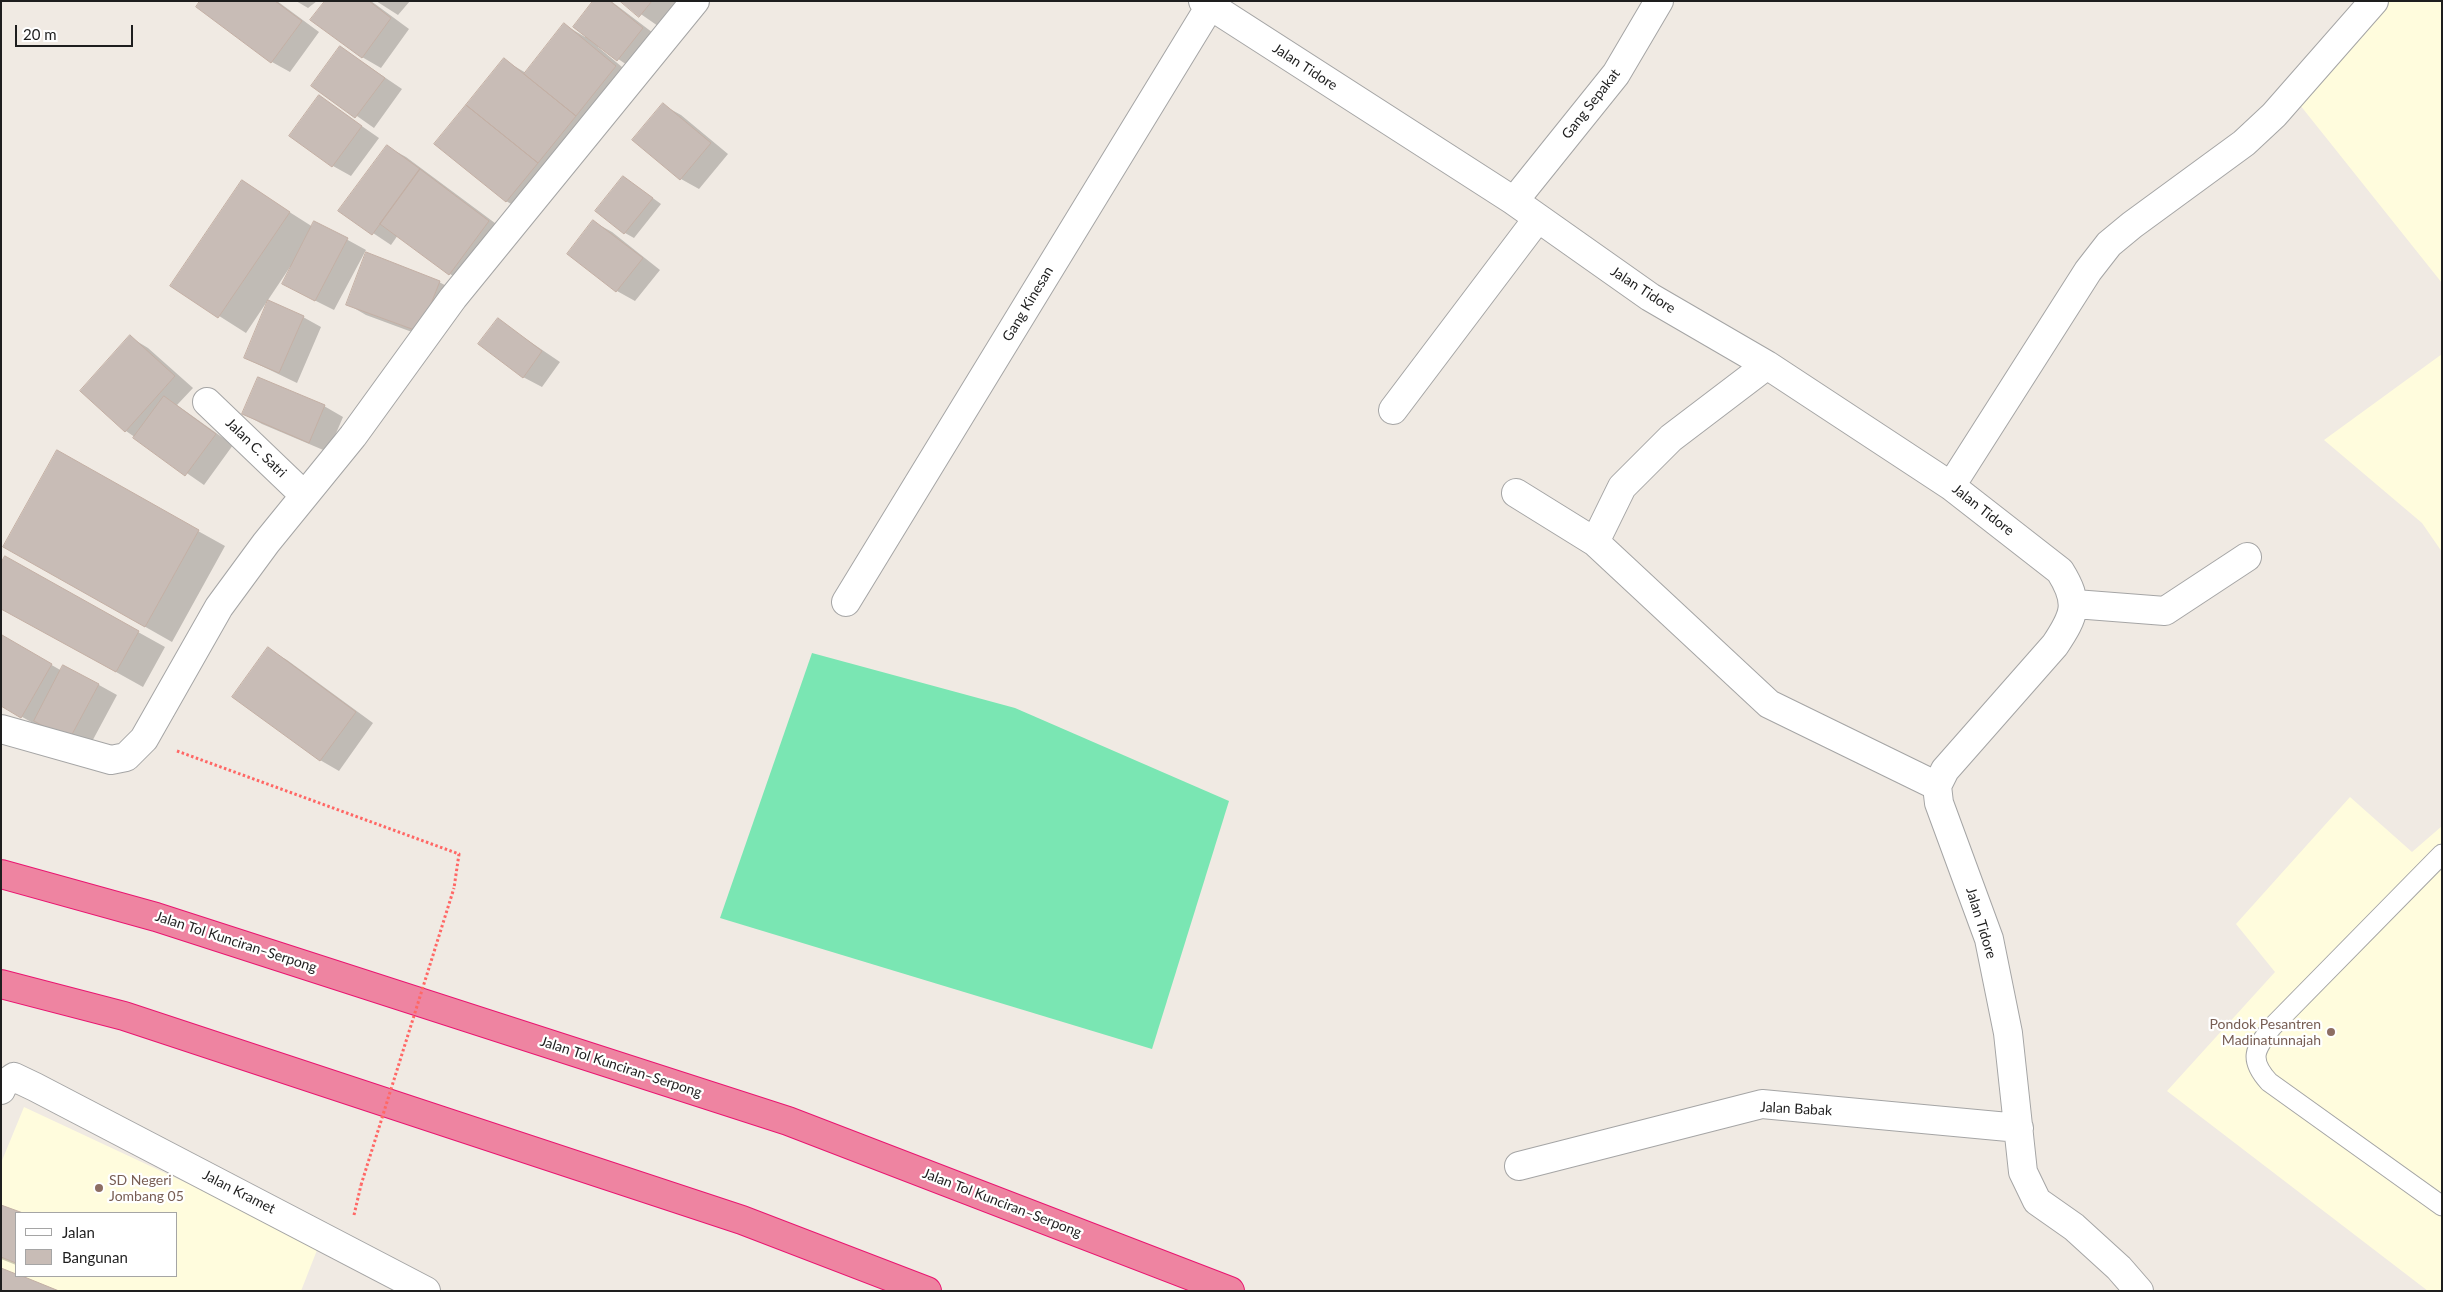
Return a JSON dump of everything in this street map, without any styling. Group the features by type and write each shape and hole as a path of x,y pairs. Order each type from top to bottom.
{"highway":[{"name":"Jalan Tol Kunciran–Serpong","path":"1,874 156,917 788,1121 1230,1291"},
{"path":"1,984 124,1016 732,1217 927,1291"}],"street":[{"path":"1,729 111,760 126,757 144,739 219,607 304,495 353,436 453,298 695,1"},
{"name":"Gang Sepakat","path":"1514,201 1616,74 1660,1"},
{"path":"1951,486 2088,271 2109,244 2244,142 2268,121 2374,1"},
{"name":"Jalan Tidore","path":"1207,4 1514,201 1650,297 1767,365 1951,486 2060,571 2070,586 2075,604"},
{"name":"Gang Kinesan","path":"846,602 1207,4"},
{"path":"1393,410 1538,218"},
{"path":"1595,542 1622,487 1671,438 1767,365"},
{"name":"Jalan C. Satri","path":"207,402 304,495"},
{"path":"1516,493 1595,542 1769,704 1938,786 1945,770 2055,645 2070,623 2075,604 2166,612 2247,557"},
{"name":"Jalan Tidore","path":"1938,786 1939,803 1989,939 2008,1033 2023,1172 2037,1201 2074,1227 2119,1268 2139,1291"},
{"name":"Jalan Kramet","path":"1,1090 3,1085 14,1077 426,1291"},
{"name":"Jalan Babak","path":"1519,1166 1762,1104 2019,1128"}],"lane":[{"path":"2442,854 2272,1027 2260,1043 2255,1054 2261,1073 2269,1082 2442,1206"}],"path":[{"path":"144,739 459,854 454,888 361,1185"}],"shaded area":[{"path":"2389,1 2442,1 2442,283 2300,105"},
{"path":"2442,354 2442,552 2422,523 2324,440"},
{"name":"Pondok Pesantren Madinatunnajah","path":"2350,797 2412,852 2442,826 2442,1291 2428,1291 2167,1091 2275,972 2236,924"},
{"name":"SD Negeri Jombang 05","path":"24,1107 319,1245 301,1291 1,1291 1,1163"}],"green space":[{"path":"812,653 1015,708 1229,801 1152,1049 720,918"}],"building":[{"path":"200,1 275,1 302,21 271,63 196,7"},
{"path":"325,1 369,1 391,18 362,58 310,20"},
{"path":"593,1 610,1 643,28 617,61 573,27"},
{"path":"620,1 652,1 639,17"},
{"path":"564,23 616,66 576,116 524,74"},
{"path":"340,46 385,78 355,118 311,86"},
{"path":"504,58 576,116 538,163 466,105"},
{"path":"319,95 362,126 332,167 289,136"},
{"path":"663,103 711,143 680,180 632,140"},
{"path":"466,105 538,163 506,202 434,144"},
{"path":"387,145 420,169 372,235 338,211"},
{"path":"420,169 489,221 449,275 380,224"},
{"path":"623,176 653,198 624,234 595,211"},
{"path":"242,180 290,212 218,318 170,286"},
{"path":"593,220 643,258 616,292 567,254"},
{"path":"314,221 348,238 315,301 282,284"},
{"path":"366,252 440,281 420,332 346,305"},
{"path":"268,300 304,316 279,373 244,358"},
{"path":"498,318 542,351 523,378 478,344"},
{"path":"130,335 175,376 125,432 80,391"},
{"path":"258,377 325,405 309,443 242,414"},
{"path":"164,396 216,434 185,476 133,438"},
{"path":"57,450 199,530 145,627 3,547"},
{"path":"5,556 139,631 116,672 1,609 1,563"},
{"path":"2,635 52,664 21,718 1,706"},
{"path":"268,647 356,712 320,761 232,697"},
{"path":"63,665 99,684 69,740 34,721"},
{"path":"1,1205 20,1212 15,1212 15,1263 1,1257"},
{"path":"1,1268 15,1274 15,1277 24,1277 59,1291 1,1291"}],"place":[{"name":"Pondok Pesantren Madinatunnajah","path":"2331,1032"},
{"name":"SD Negeri Jombang 05","path":"99,1188"}]}
